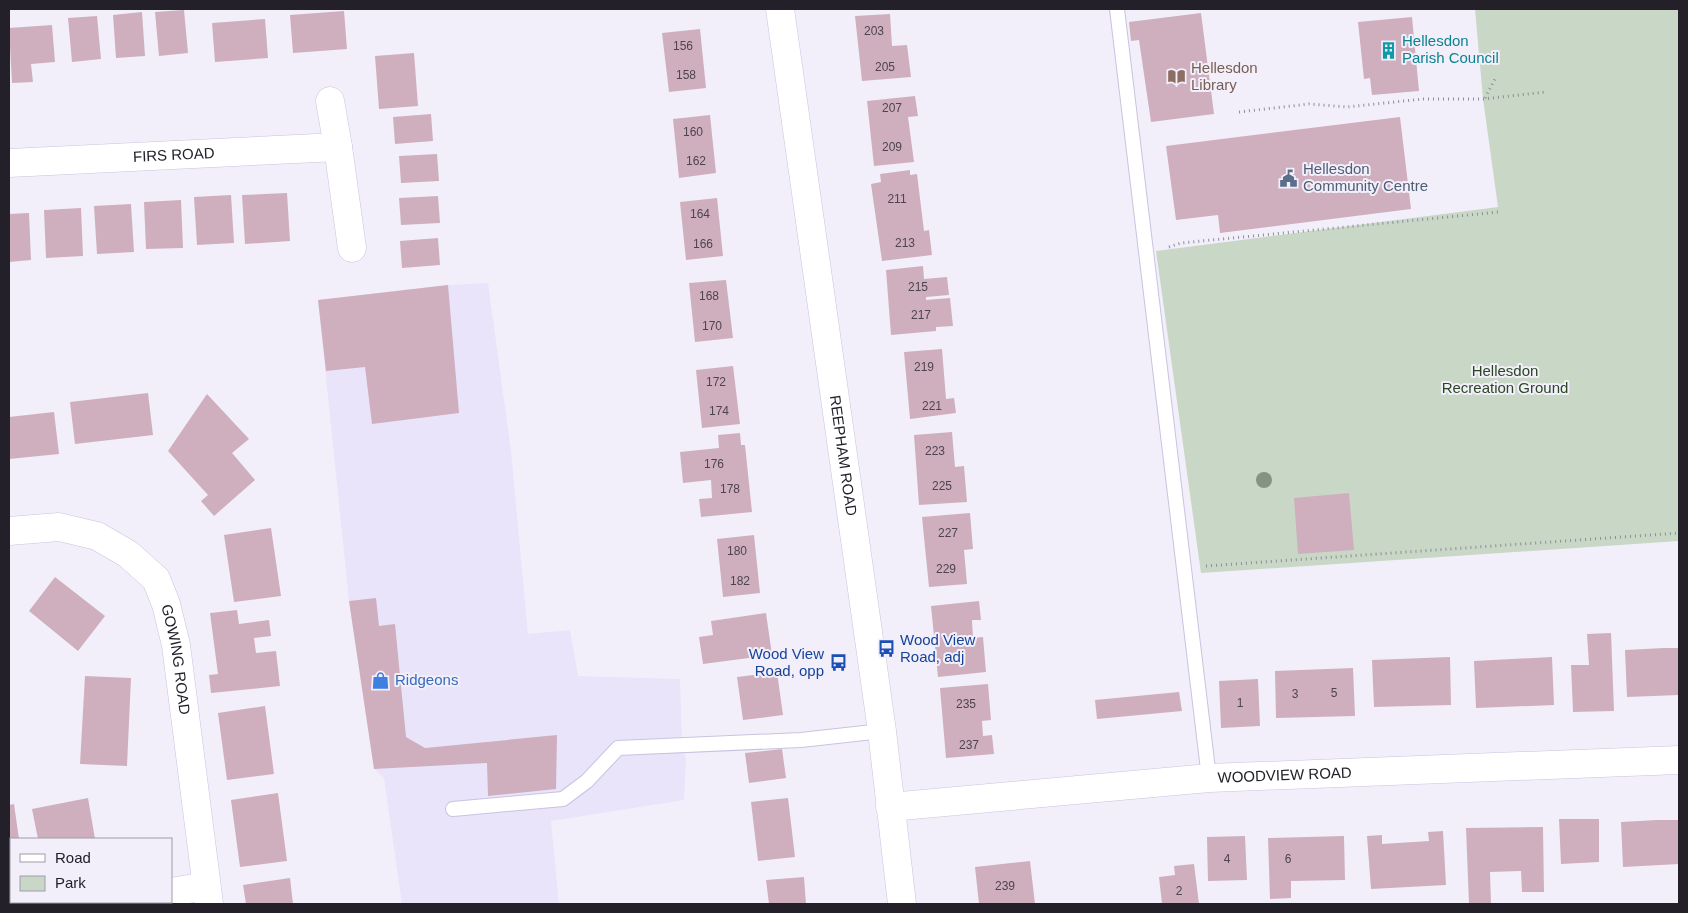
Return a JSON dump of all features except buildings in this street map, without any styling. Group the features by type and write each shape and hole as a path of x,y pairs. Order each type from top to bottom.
{"street":[{"name":"REEPHAM ROAD","path":"780,9 882,731 902,904"},
{"path":"330,102 352,248"},
{"name":"FIRS ROAD","path":"9,163 338,147"},
{"name":"GOWING ROAD","path":"9,531 59,527 97,536 128,554 156,579 166,604 176,645 208,895"},
{"name":"WOODVIEW ROAD","path":"890,807 1209,778 1679,760"},
{"path":"172,892 208,895"}],"lane":[{"path":"1118,9 1209,778"},
{"path":"453,809 563,799 587,781 618,748 801,740 882,731"}],"path":[{"path":"1485,98 1496,77"},
{"path":"1238,112 1308,104 1347,107 1423,99 1485,98 1546,92"},
{"path":"1147,253 1181,243 1498,212"},
{"path":"1184,567 1679,533"}],"shaded area":[{"path":"488,283 511,451 528,634 570,630 578,676 680,679 682,746 686,760 684,800 551,821 559,904 402,904 384,778 374,769 349,601 318,300 448,285"}],"green space":[{"name":"Hellesdon Recreation Ground","path":"1475,9 1679,9 1679,541 1201,573 1156,251 1498,207 1483,99"}],"place":[{"name":"Hellesdon Parish Council","path":"1388,50"},
{"name":"Hellesdon Library","path":"1177,77"},
{"name":"Hellesdon Community Centre","path":"1289,178"},
{"name":"Wood View Road, adj","path":"886,649"},
{"name":"Wood View Road, opp","path":"838,663"},
{"name":"Ridgeons","path":"381,680"}]}
